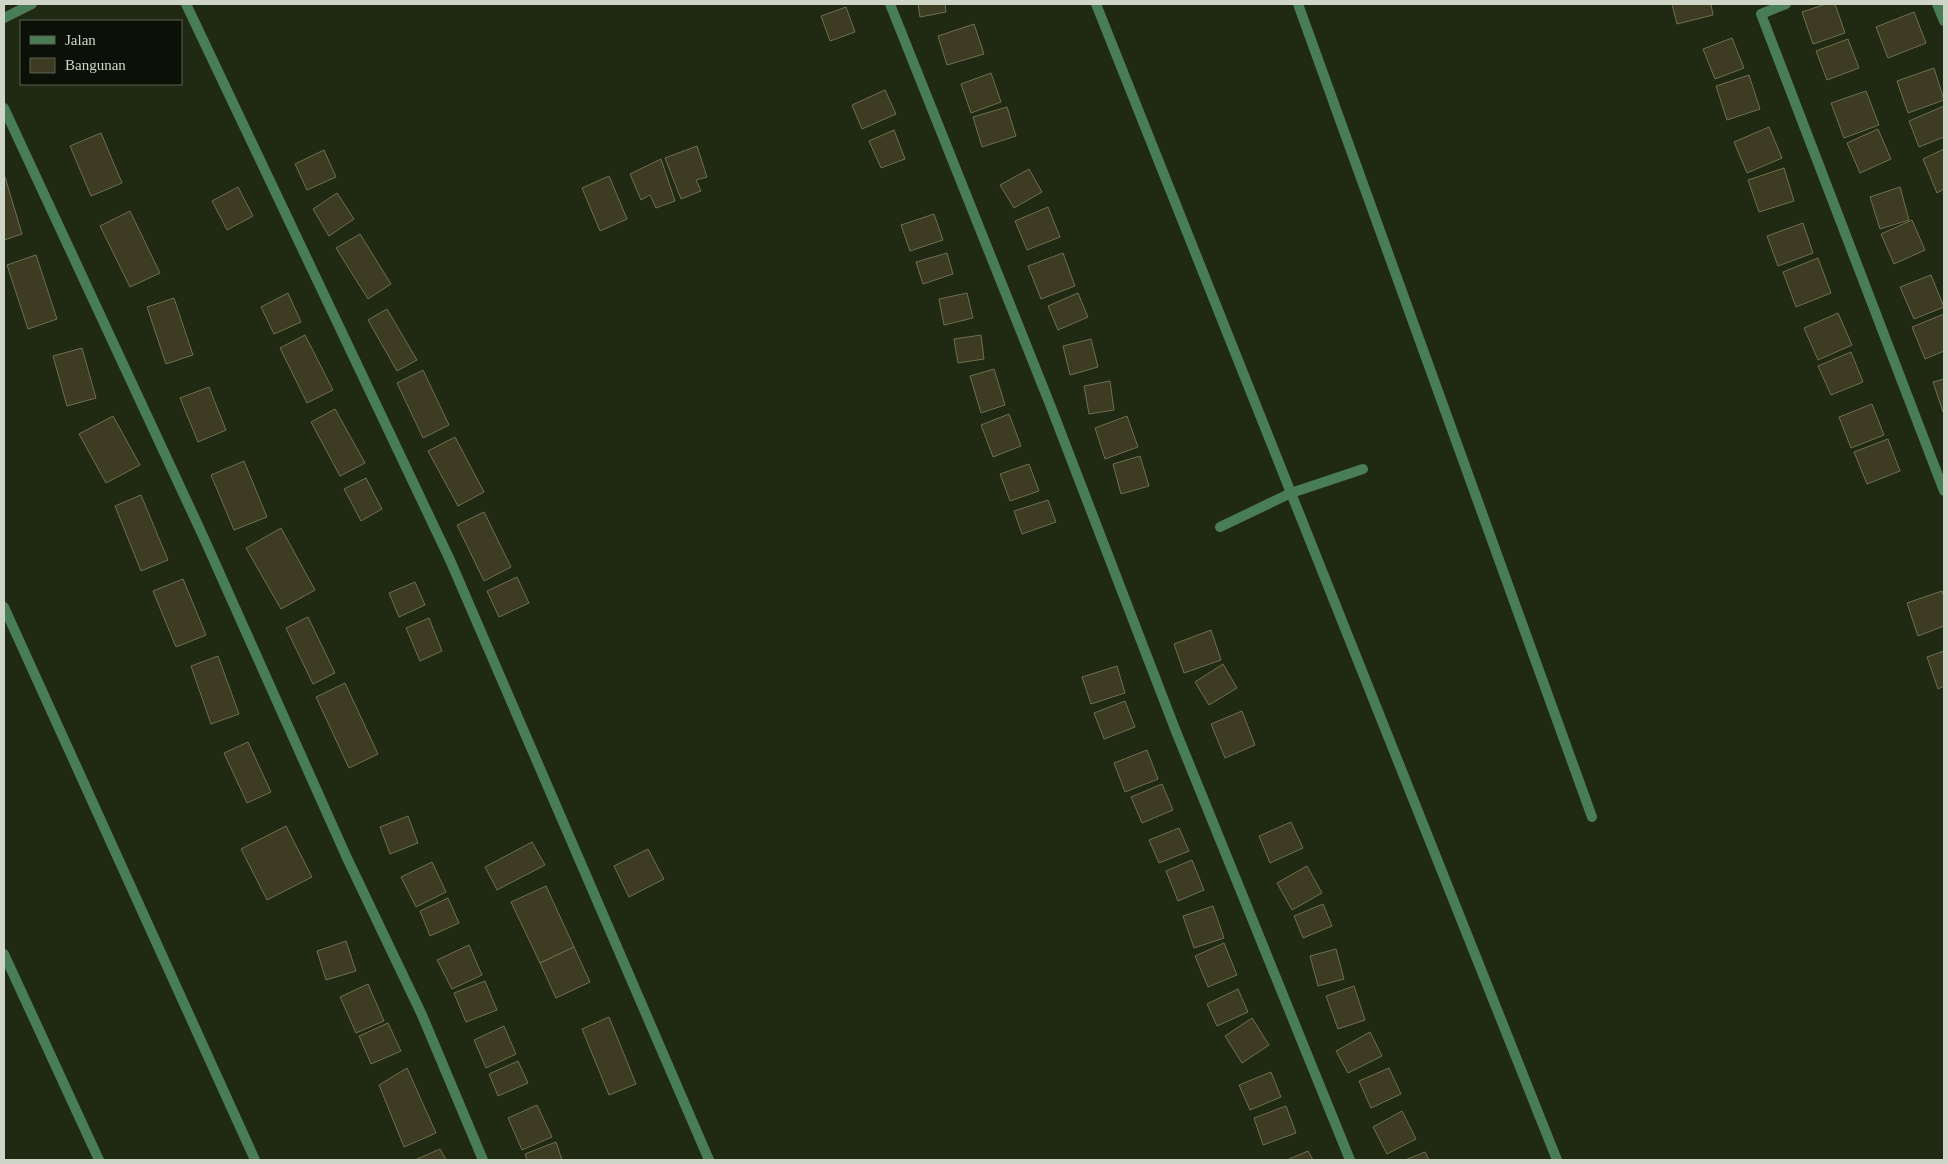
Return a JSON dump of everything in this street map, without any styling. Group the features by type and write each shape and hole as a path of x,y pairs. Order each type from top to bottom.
{"street":[{"path":"4,18 32,4"},
{"path":"186,4 450,560 709,1160"},
{"path":"890,4 1051,407 1178,738 1350,1160"},
{"path":"1096,4 1557,1160"},
{"path":"1298,4 1592,817"},
{"path":"1757,4 1944,492"},
{"path":"1761,14 1786,4"},
{"path":"1938,4 1944,22"},
{"path":"4,108 203,536 347,858 422,1014 483,1160"},
{"path":"1220,527 1291,494 1363,469"},
{"path":"4,607 255,1160"},
{"path":"4,954 99,1160"}],"building":[{"path":"918,4 945,4 946,12 920,17"},
{"path":"1672,4 1711,4 1713,15 1677,24"},
{"path":"1826,4 1835,4 1845,33 1813,44 1802,12"},
{"path":"846,7 855,32 830,41 821,16"},
{"path":"1914,12 1926,43 1888,58 1876,27"},
{"path":"974,24 984,54 947,65 938,36"},
{"path":"1732,38 1744,68 1715,79 1703,49"},
{"path":"1848,39 1859,68 1827,80 1816,51"},
{"path":"1934,68 1944,100 1908,113 1897,81"},
{"path":"991,73 1001,102 971,113 961,84"},
{"path":"1749,75 1760,109 1727,120 1716,86"},
{"path":"885,90 896,114 862,129 852,105"},
{"path":"1866,91 1879,125 1844,138 1831,103"},
{"path":"1944,106 1944,137 1919,147 1909,121"},
{"path":"1007,107 1016,136 982,147 973,117"},
{"path":"1769,127 1782,158 1747,173 1734,142"},
{"path":"1878,129 1891,159 1860,173 1847,143"},
{"path":"894,130 905,159 881,168 869,141"},
{"path":"101,133 122,183 91,196 70,146"},
{"path":"697,146 707,177 696,180 701,191 681,199 665,158"},
{"path":"1944,149 1944,189 1937,193 1923,159"},
{"path":"324,150 336,177 307,190 295,164"},
{"path":"661,159 675,201 656,208 650,195 641,200 630,174"},
{"path":"1784,168 1794,201 1759,212 1748,180"},
{"path":"1029,169 1042,192 1014,208 1000,185"},
{"path":"609,176 627,219 600,231 582,188"},
{"path":"4,178 22,234 4,240"},
{"path":"238,187 253,216 227,230 212,201"},
{"path":"1900,187 1909,220 1880,229 1870,197"},
{"path":"337,193 354,219 329,236 313,209"},
{"path":"1048,207 1060,237 1027,250 1015,221"},
{"path":"130,211 160,273 130,287 100,226"},
{"path":"934,214 943,240 910,251 901,225"},
{"path":"1912,220 1925,250 1894,264 1881,234"},
{"path":"1803,223 1813,253 1778,266 1767,236"},
{"path":"360,234 391,284 368,299 336,248"},
{"path":"947,253 953,274 923,284 916,262"},
{"path":"1063,253 1075,286 1041,299 1028,266"},
{"path":"36,255 57,319 28,329 7,265"},
{"path":"1818,258 1831,293 1796,307 1783,272"},
{"path":"1931,275 1944,307 1914,319 1900,287"},
{"path":"288,293 301,322 274,334 261,307"},
{"path":"967,293 973,318 944,325 939,299"},
{"path":"1078,293 1088,317 1058,330 1048,306"},
{"path":"174,298 193,355 166,364 147,307"},
{"path":"387,309 417,360 397,371 368,320"},
{"path":"1838,313 1852,345 1818,360 1804,328"},
{"path":"1944,314 1944,351 1925,359 1912,327"},
{"path":"305,335 333,390 307,403 280,348"},
{"path":"981,335 984,359 958,363 954,339"},
{"path":"1091,339 1098,367 1070,375 1063,346"},
{"path":"82,348 96,398 67,406 53,356"},
{"path":"1851,352 1863,382 1831,395 1818,366"},
{"path":"994,369 1005,405 981,413 970,376"},
{"path":"423,370 449,425 423,438 397,383"},
{"path":"1944,379 1944,412 1943,412 1933,382"},
{"path":"1110,381 1114,410 1089,414 1084,386"},
{"path":"209,387 226,430 198,442 180,398"},
{"path":"1872,404 1884,435 1851,448 1839,417"},
{"path":"335,409 365,463 340,476 311,422"},
{"path":"1009,414 1021,446 993,457 981,425"},
{"path":"113,416 140,465 106,483 79,434"},
{"path":"1127,416 1138,447 1105,459 1095,428"},
{"path":"455,437 484,492 458,506 428,451"},
{"path":"1888,439 1900,471 1867,484 1854,452"},
{"path":"1140,456 1149,486 1121,494 1113,464"},
{"path":"244,461 267,517 234,530 211,475"},
{"path":"1029,464 1039,491 1010,501 1000,474"},
{"path":"366,478 382,509 361,521 344,489"},
{"path":"141,495 168,560 141,571 115,506"},
{"path":"1048,500 1056,522 1022,534 1014,511"},
{"path":"484,512 511,567 484,581 457,525"},
{"path":"281,528 315,590 281,609 246,548"},
{"path":"517,577 529,603 499,617 487,591"},
{"path":"183,579 206,635 176,647 153,591"},
{"path":"415,582 425,605 399,617 389,593"},
{"path":"1942,591 1944,597 1944,626 1918,636 1907,603"},
{"path":"308,617 335,673 313,684 286,628"},
{"path":"429,618 442,651 420,661 406,628"},
{"path":"1211,630 1221,660 1184,673 1174,644"},
{"path":"1944,651 1944,686 1938,689 1927,657"},
{"path":"218,656 239,714 211,724 191,666"},
{"path":"1223,664 1237,688 1209,705 1195,682"},
{"path":"1117,666 1125,693 1091,704 1082,677"},
{"path":"345,683 378,754 349,768 316,697"},
{"path":"1125,701 1135,727 1104,739 1094,713"},
{"path":"1242,711 1255,745 1225,758 1211,724"},
{"path":"248,742 271,792 247,803 224,753"},
{"path":"1147,750 1158,779 1125,792 1114,763"},
{"path":"1162,784 1173,810 1142,823 1131,797"},
{"path":"408,816 418,843 390,854 380,827"},
{"path":"1291,822 1303,848 1270,863 1259,836"},
{"path":"286,826 312,877 267,900 241,849"},
{"path":"1179,828 1189,851 1159,863 1149,840"},
{"path":"532,842 545,865 497,890 485,867"},
{"path":"648,849 664,879 629,897 614,866"},
{"path":"1192,860 1204,890 1178,901 1166,871"},
{"path":"432,862 446,892 416,907 401,877"},
{"path":"1307,866 1322,893 1292,910 1277,883"},
{"path":"546,886 574,947 540,963 511,902"},
{"path":"448,898 459,923 430,936 420,911"},
{"path":"1323,904 1332,926 1303,938 1294,916"},
{"path":"1213,906 1224,938 1194,948 1183,916"},
{"path":"346,941 356,971 326,980 317,951"},
{"path":"1224,943 1237,975 1208,987 1195,956"},
{"path":"469,945 482,975 452,989 437,960"},
{"path":"574,947 590,982 556,998 540,963"},
{"path":"1336,949 1344,979 1318,986 1310,956"},
{"path":"485,981 497,1010 466,1022 454,993"},
{"path":"368,984 384,1021 356,1033 340,997"},
{"path":"1354,986 1365,1020 1338,1029 1326,996"},
{"path":"1238,989 1248,1012 1217,1026 1207,1004"},
{"path":"609,1017 636,1084 609,1095 582,1029"},
{"path":"1252,1018 1269,1045 1242,1063 1225,1036"},
{"path":"388,1023 401,1051 371,1064 359,1036"},
{"path":"504,1026 516,1054 486,1068 474,1040"},
{"path":"1370,1032 1382,1056 1348,1073 1336,1051"},
{"path":"518,1061 528,1083 498,1096 489,1074"},
{"path":"407,1068 436,1133 404,1147 379,1085"},
{"path":"1389,1068 1401,1094 1371,1108 1359,1081"},
{"path":"1271,1072 1281,1097 1250,1110 1239,1085"},
{"path":"537,1105 552,1137 522,1150 508,1118"},
{"path":"1286,1106 1296,1133 1263,1145 1254,1118"},
{"path":"1402,1111 1416,1139 1387,1154 1373,1127"},
{"path":"556,1142 562,1160 527,1160 525,1154"},
{"path":"440,1149 446,1160 415,1160"},
{"path":"1308,1151 1313,1160 1287,1160"},
{"path":"1425,1152 1429,1160 1405,1160"}]}
